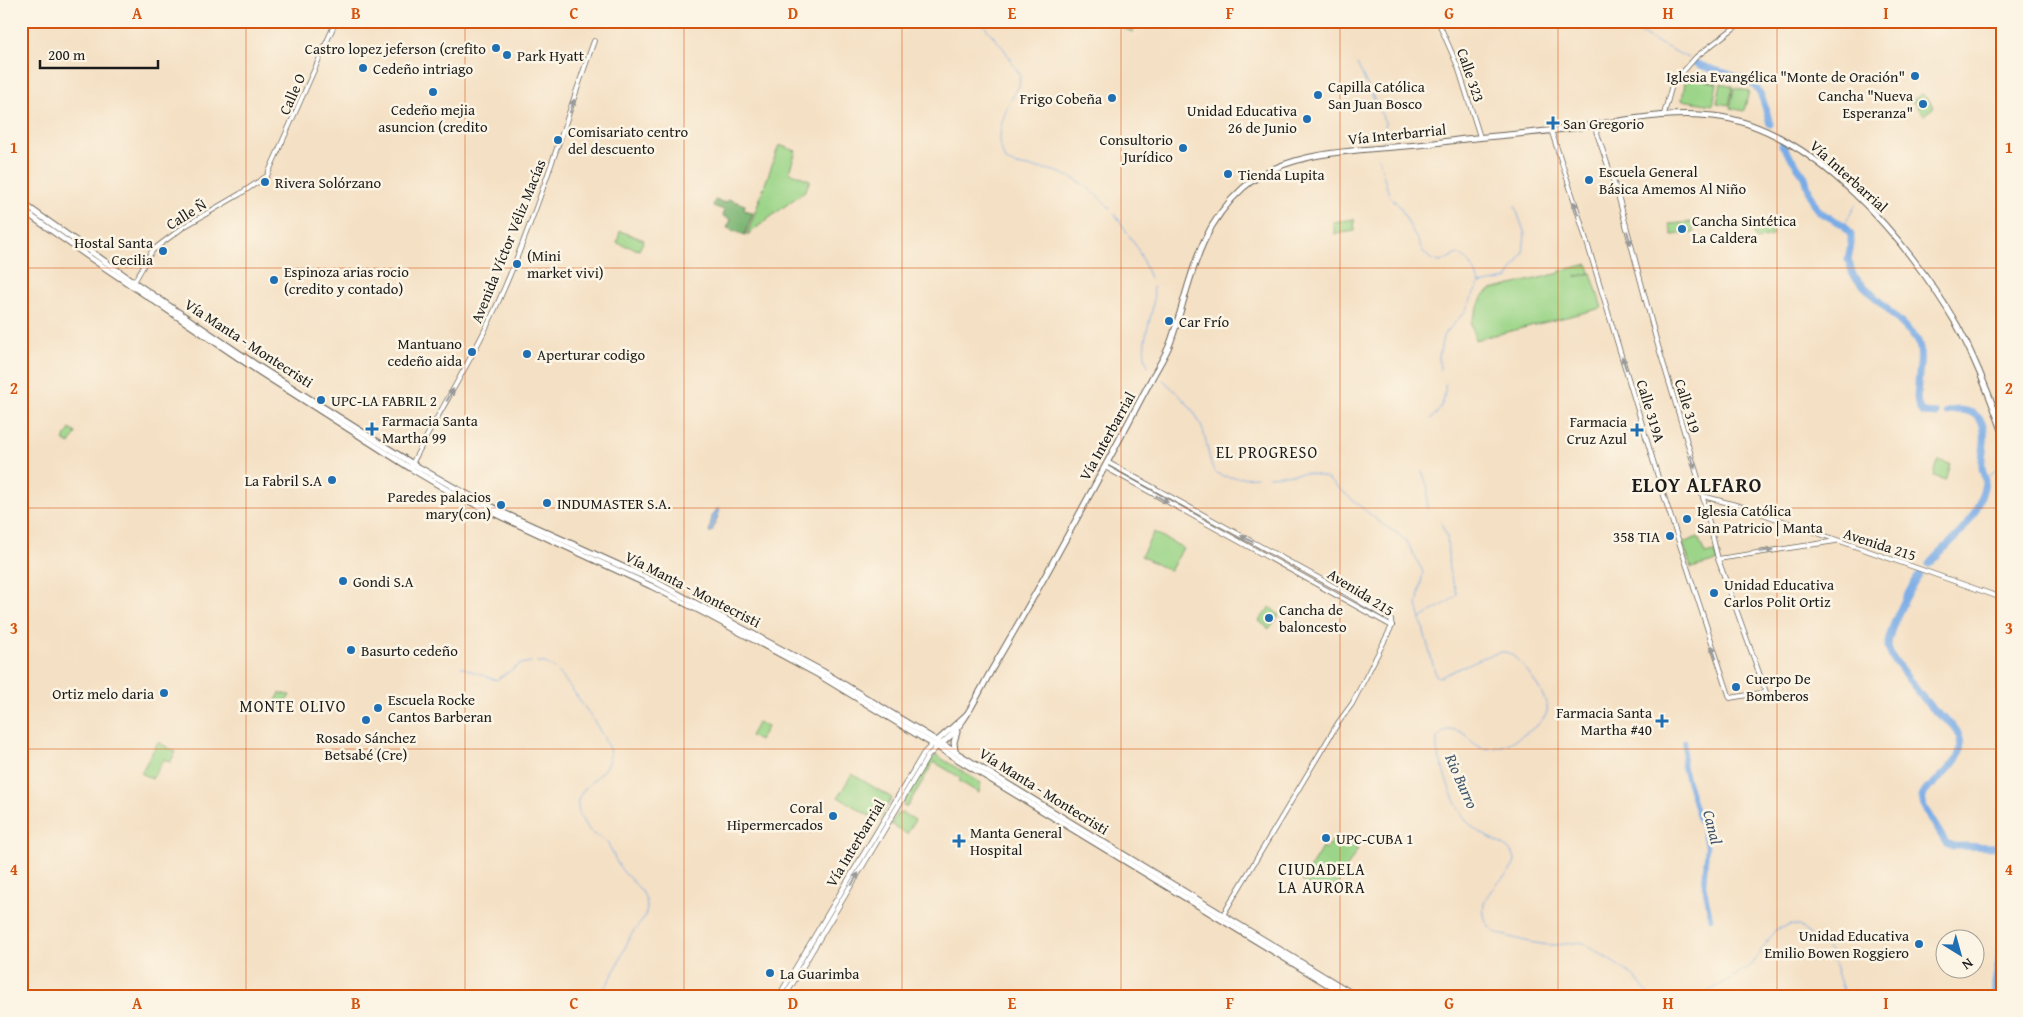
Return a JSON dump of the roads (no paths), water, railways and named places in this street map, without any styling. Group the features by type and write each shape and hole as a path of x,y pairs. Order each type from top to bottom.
{"main road":[{"name":"Vía Interbarrial","path":"779,996 810,948 924,753 957,731 1029,606 1170,343 1198,253 1207,233 1227,204 1250,182 1269,170 1301,160 1350,151 1594,125 1664,114 1715,116 1762,128 1802,149 1836,178 1900,242 1951,316 1976,364 2002,430"},
{"name":"Vía Manta - Montecristi","path":"21,202 133,284"},
{"name":"Vía Manta - Montecristi","path":"21,209 454,494 652,586 831,682 937,744 1222,918 1356,996"},
{"name":"Vía Interbarrial","path":"937,744 966,715"},
{"path":"954,751 957,731"},
{"name":"Vía Manta - Montecristi","path":"937,744 954,751 1347,996"},
{"name":"Vía Interbarrial","path":"785,996 810,948"}],"street":[{"name":"Calle O","path":"267,176 336,21"},
{"name":"Calle 323","path":"1438,21 1458,67 1480,137"},
{"path":"1664,114 1672,85 1680,75 1696,57 1743,21"},
{"name":"Avenida Víctor Véliz Macías","path":"412,466 487,327 500,299 554,159 594,41"},
{"name":"Calle 319","path":"1594,125 1618,195 1656,339 1703,496 1718,559 1766,692"},
{"name":"Calle 319A","path":"1551,130 1574,199 1665,499 1730,698 1766,692"},
{"name":"Calle Ñ","path":"133,284 152,251 185,226 267,176"},
{"name":"Avenida 215","path":"1106,464 1392,626 1352,704 1330,736 1222,918"},
{"path":"1703,496 1743,507 1838,540"},
{"name":"Avenida 215","path":"1718,559 1838,540 2002,598"}],"water":[{"path":"717,509 720,510 712,532 709,532 712,517"}],"waterway":[{"path":"980,21 1004,49 1020,75 1019,86 1011,100"},
{"path":"1625,21 1645,36 1688,58"},
{"path":"1640,21 1640,33"},
{"path":"1696,63 1738,77 1753,85 1762,98 1770,124"},
{"path":"1357,64 1385,122 1386,136 1382,143"},
{"path":"1009,104 1000,132 1001,147 1006,161 1020,166 1055,171 1073,178 1089,188 1111,209"},
{"path":"1782,145 1805,177 1811,197 1819,212 1844,225 1851,234 1848,259 1853,275 1917,339 1920,347 1917,390 1919,407 1923,413 1936,414"},
{"path":"1378,156 1389,195 1400,207 1424,253 1432,260 1440,262 1457,254 1471,266 1478,279 1479,284 1465,311 1443,336 1439,357 1440,370"},
{"path":"1844,225 1856,204"},
{"path":"1479,284 1507,279 1523,253 1525,234 1515,206"},
{"path":"1115,214 1138,249 1150,278"},
{"path":"1148,366 1144,347 1153,307 1153,287"},
{"path":"1163,380 1186,402 1199,421 1213,469 1218,474 1226,477 1257,477"},
{"path":"1431,419 1438,412 1442,403 1445,394 1445,384"},
{"path":"1929,564 1969,521 1979,503 1985,483 1982,466 1984,435 1980,419 1971,412 1960,410 1947,412"},
{"path":"1985,481 2002,463"},
{"path":"1422,471 1428,488 1427,509"},
{"name":"Rio Burro","path":"1269,476 1307,473 1325,477 1383,525 1397,533 1407,542 1423,572 1417,605 1436,676 1440,677 1482,658 1505,652 1511,654 1525,668 1539,688 1547,706 1547,712 1544,717 1534,727 1514,741 1490,749 1476,745 1461,732 1454,730 1444,731 1437,738 1437,751 1451,793 1461,813 1475,829 1509,850 1513,854 1515,861 1512,868 1491,890 1486,899 1483,909 1486,921 1497,933 1528,942 1554,945 1584,943 1634,976 1650,996"},
{"path":"1421,619 1457,594 1449,570 1447,537 1440,520"},
{"path":"1920,574 1895,620 1888,649 1892,657 1924,698 1935,711 1953,726 1959,736 1961,745 1954,763 1922,796 1924,807 1946,843 1953,846 2002,847"},
{"path":"461,667 496,680 521,664 531,662"},
{"path":"537,662 550,665 560,674 604,737 610,754 608,761 599,775 581,793 578,807 583,821 589,830 608,844 621,869 644,895 646,901 647,907 642,921 631,935 612,976 598,996"},
{"name":"Canal","path":"1685,741 1683,766 1707,846 1704,885 1711,919"},
{"path":"1701,996 1752,965 1775,930 1791,925 1799,926 1830,951 1845,996"},
{"path":"1995,996 1995,983 2002,943"}],"place":[{"name":"Castro lopez jeferson (crefito","path":"496,48"},
{"name":"Park Hyatt","path":"507,55"},
{"name":"Cedeño intriago","path":"363,68"},
{"name":"Iglesia Evangélica \"Monte de Oración\"","path":"1915,76"},
{"name":"Cedeño mejia asuncion (credito","path":"433,92"},
{"name":"Capilla Católica San Juan Bosco","path":"1318,95"},
{"name":"Frigo Cobeña","path":"1112,98"},
{"name":"Cancha \"Nueva Esperanza\"","path":"1923,104"},
{"name":"Unidad Educativa 26 de Junio","path":"1307,119"},
{"name":"San Gregorio","path":"1553,123"},
{"name":"Comisariato centro del descuento","path":"558,140"},
{"name":"Consultorio Jurídico","path":"1183,148"},
{"name":"Tienda Lupita","path":"1228,174"},
{"name":"Escuela General Básica Amemos Al Niño","path":"1589,180"},
{"name":"Rivera Solórzano","path":"265,182"},
{"name":"Cancha Sintética La Caldera","path":"1682,229"},
{"name":"Hostal Santa Cecilia","path":"163,251"},
{"name":"(Mini market vivi)","path":"517,264"},
{"name":"Espinoza arias rocio (credito y contado)","path":"274,280"},
{"name":"Car Frío","path":"1169,321"},
{"name":"Mantuano cedeño aida","path":"472,352"},
{"name":"Aperturar codigo","path":"527,354"},
{"name":"UPC-LA FABRIL 2","path":"321,400"},
{"name":"Farmacia Santa Martha 99","path":"372,429"},
{"name":"Farmacia Cruz Azul","path":"1637,430"},
{"name":"La Fabril S.A","path":"332,480"},
{"name":"INDUMASTER S.A.","path":"547,503"},
{"name":"Paredes palacios mary(con)","path":"501,505"},
{"name":"Iglesia Católica San Patricio | Manta","path":"1687,519"},
{"name":"358 TIA","path":"1670,536"},
{"name":"Gondi S.A","path":"343,581"},
{"name":"Unidad Educativa Carlos Polit Ortiz","path":"1714,593"},
{"name":"Cancha de baloncesto","path":"1269,618"},
{"name":"Basurto cedeño","path":"351,650"},
{"name":"Cuerpo De Bomberos","path":"1736,687"},
{"name":"Ortiz melo daria","path":"164,693"},
{"name":"Escuela Rocke Cantos Barberan","path":"378,708"},
{"name":"Rosado Sánchez Betsabé (Cre)","path":"366,720"},
{"name":"Farmacia Santa Martha #40","path":"1662,721"},
{"name":"Coral Hipermercados","path":"833,816"},
{"name":"UPC-CUBA 1","path":"1326,838"},
{"name":"Manta General Hospital","path":"959,841"},
{"name":"Unidad Educativa Emilio Bowen Roggiero","path":"1919,944"},
{"name":"La Guarimba","path":"770,973"}],"district":[{"name":"EL PROGRESO","path":"1267,452"},
{"name":"ELOY ALFARO","path":"1697,484"},
{"name":"MONTE OLIVO","path":"293,706"},
{"name":"CIUDADELA LA AURORA","path":"1322,878"}]}
